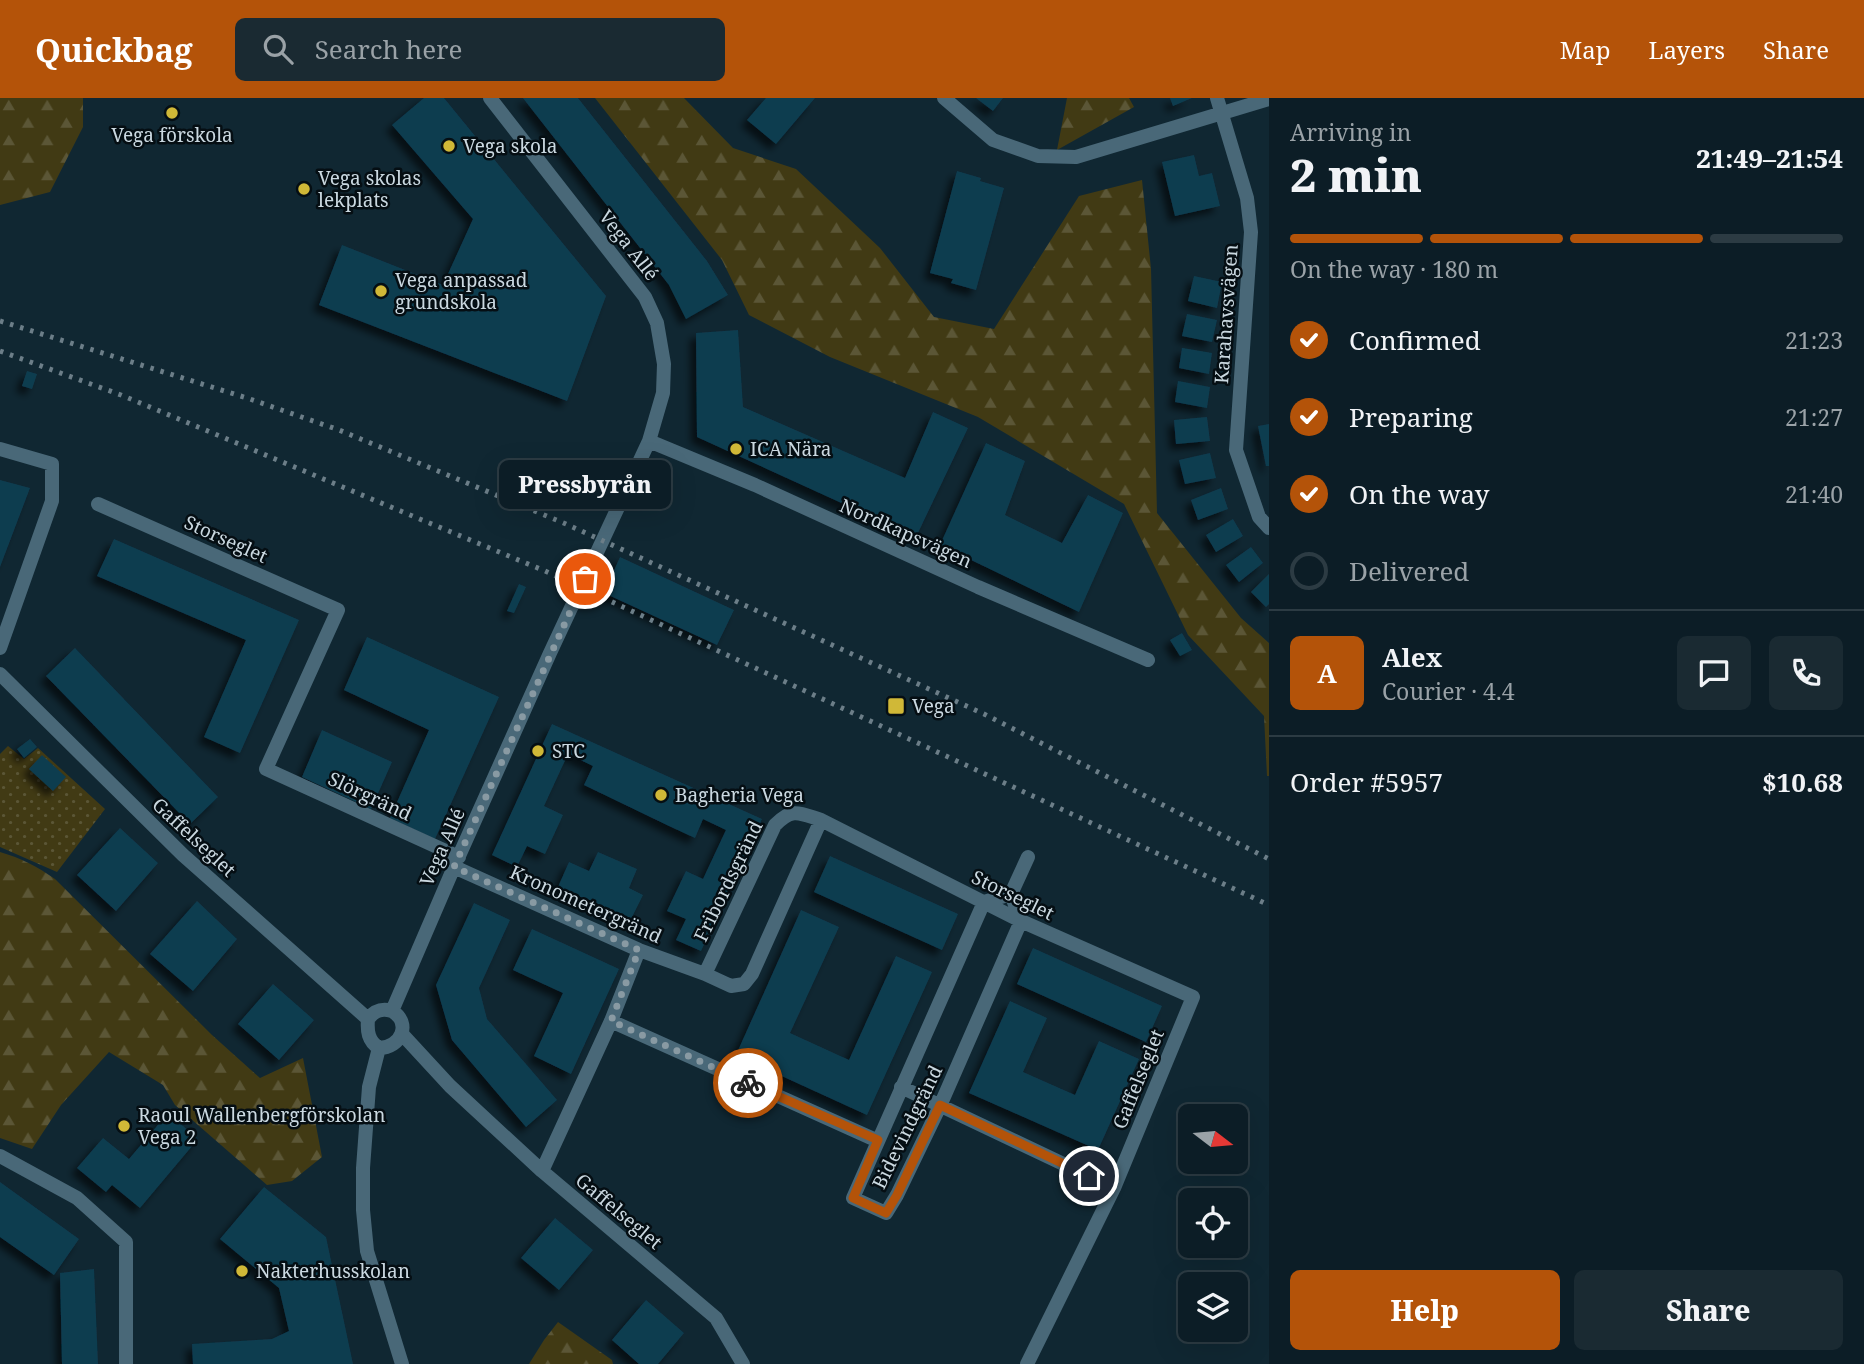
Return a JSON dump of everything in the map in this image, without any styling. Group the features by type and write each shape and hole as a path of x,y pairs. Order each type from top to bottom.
{"street":[{"name":"Vega Allé","path":"392,1011 535,687 649,442 663,393 664,364 657,323 645,297 490,98"},
{"path":"944,98 993,140 1038,156 1076,157 1269,99"},
{"name":"Karahavsvägen","path":"1217,98 1247,198 1251,232 1236,450 1259,517 1269,528"},
{"name":"Nordkapsvägen","path":"649,442 755,485 978,587 1148,660"},
{"path":"0,449 52,464 52,501 0,648"},
{"name":"Storseglet","path":"98,503 338,610 266,769"},
{"name":"Gaffelseglet","path":"0,674 183,855 368,1019"},
{"name":"Slörgränd","path":"266,769 457,862"},
{"name":"Fribordsgränd","path":"705,974 775,825 784,816 797,813 821,820"},
{"name":"Storseglet","path":"821,820 1021,921 1193,997"},
{"name":"Kronometergränd","path":"457,862 639,950 731,986 744,984 752,974 821,820"},
{"path":"1021,921 1011,894 1028,857"},
{"path":"984,902 1011,894"},
{"name":"Bidevindgränd","path":"984,902 853,1198 886,1213 897,1195 1021,921"},
{"path":"542,1171 611,1021 639,950"},
{"name":"Gaffelseglet","path":"1027,1364 1114,1188 1193,997"},
{"path":"384,1009 392,1011 402,1020 402,1034 391,1046 379,1048 370,1040 368,1019 377,1010 384,1009"},
{"path":"611,1021 878,1140"},
{"name":"Gaffelseglet","path":"402,1034 450,1086 542,1171 716,1318 743,1364"},
{"path":"379,1048 369,1087 363,1210 367,1251 402,1364"},
{"path":"901,1087 1114,1188"},
{"path":"0,1156 77,1198 125,1242 126,1364"}],"green space":[{"path":"0,98 83,98 83,127 50,192 0,205"},
{"path":"595,98 684,98 733,148 796,169 880,248 934,317 994,329 1079,196 1142,180 1151,269 1157,513 1241,618 1269,643 1269,776 1264,716 1188,635 1124,504 978,417 830,357 749,315 722,260"},
{"path":"1067,98 1129,98 1134,107 1057,150"},
{"path":"8,746 24,759 38,748 105,809 57,872 0,847 0,754"},
{"path":"0,852 29,863 55,879 212,1035 260,1078 303,1058 322,1157 292,1181 267,1185 175,1105 163,1085 109,1052 61,1105 32,1149 0,1138"},
{"path":"558,1322 612,1360 613,1364 529,1364"}],"building":[{"path":"424,98 444,98 606,296 567,401 319,305 342,245 443,285 473,219 392,125"},
{"path":"523,98 578,98 707,261 728,295 686,319 669,285"},
{"path":"766,98 815,98 776,144 747,120"},
{"path":"976,98 1003,98 993,111"},
{"path":"1170,98 1192,98 1173,106"},
{"path":"1194,155 1199,176 1212,173 1220,206 1175,216 1162,162"},
{"path":"957,171 1004,188 976,290 951,283 953,279 930,273"},
{"path":"1194,276 1222,282 1217,308 1188,301"},
{"path":"1187,314 1217,320 1212,342 1182,336"},
{"path":"738,330 743,407 905,478 933,412 968,428 916,537 697,437 696,333"},
{"path":"1182,348 1212,353 1209,374 1179,368"},
{"path":"27,371 37,374 32,389 22,386"},
{"path":"1178,381 1210,387 1207,408 1175,402"},
{"path":"1207,417 1210,441 1176,444 1174,420"},
{"path":"1269,424 1269,466 1266,466 1258,426"},
{"path":"986,443 1025,461 1005,515 1062,543 1088,495 1123,513 1079,612 940,545"},
{"path":"1210,453 1216,478 1185,484 1179,460"},
{"path":"0,480 30,488 0,567"},
{"path":"1221,488 1228,509 1198,520 1191,500"},
{"path":"1233,519 1243,536 1216,552 1206,535"},
{"path":"114,539 299,620 240,753 204,737 246,640 97,576"},
{"path":"1251,547 1263,563 1239,582 1226,565"},
{"path":"620,557 734,610 717,645 604,593"},
{"path":"1269,574 1269,604 1266,607 1251,592"},
{"path":"519,584 526,587 514,613 507,611"},
{"path":"1182,633 1192,650 1180,656 1170,640"},
{"path":"367,637 499,697 435,839 390,818 429,730 344,690"},
{"path":"75,648 218,797 190,824 46,676"},
{"path":"552,724 762,819 701,951 676,940 686,919 667,911 686,871 703,879 726,830 703,819 695,838 669,826 584,785 593,766 568,754 544,806 563,815 545,854 527,846 517,867 492,855"},
{"path":"322,730 392,762 371,809 302,777"},
{"path":"30,739 37,747 24,758 17,749"},
{"path":"42,755 66,777 53,791 29,769"},
{"path":"120,828 158,863 116,911 77,875"},
{"path":"598,852 637,869 629,888 643,895 631,919 558,887 569,862 589,871"},
{"path":"830,856 958,914 942,950 814,892"},
{"path":"197,901 237,939 193,991 150,954"},
{"path":"474,903 510,920 479,988 487,1019 557,1100 526,1127 452,1040 436,985"},
{"path":"801,910 839,927 790,1033 849,1060 896,956 932,972 867,1115 736,1055"},
{"path":"532,929 619,969 571,1074 534,1056 563,993 513,970"},
{"path":"1033,948 1162,1006 1146,1042 1017,984"},
{"path":"273,984 314,1020 279,1060 238,1024"},
{"path":"1010,1001 1047,1018 1023,1072 1075,1095 1099,1041 1139,1059 1098,1150 969,1093"},
{"path":"168,1113 198,1139 140,1208 112,1185 106,1192 77,1168 103,1138 129,1159"},
{"path":"0,1182 79,1239 54,1275 0,1237"},
{"path":"264,1187 326,1237 353,1364 193,1364 192,1344 272,1339 289,1331 279,1288 220,1239"},
{"path":"555,1218 593,1250 559,1290 521,1258"},
{"path":"94,1269 98,1364 62,1364 60,1273"},
{"path":"646,1300 684,1333 658,1364 639,1364 612,1340"}],"railway":[{"path":"0,321 247,398 339,430 566,524 984,714 1269,859"},
{"path":"0,351 121,395 545,571 1269,905"}],"way so far":[{"path":"585,579 454,867 639,950 611,1021 748,1083"}],"place":[{"name":"Vega förskola","path":"172,113"},
{"name":"Vega skola","path":"449,146"},
{"name":"Vega skolas lekplats","path":"304,189"},
{"name":"Vega anpassad grundskola","path":"381,291"},
{"name":"ICA Nära","path":"736,449"},
{"name":"Pressbyrån","path":"585,579"},
{"name":"Vega","path":"896,706"},
{"name":"STC","path":"538,751"},
{"name":"Bagheria Vega","path":"661,795"},
{"name":"Raoul Wallenbergförskolan Vega 2","path":"124,1126"},
{"name":"Nakterhusskolan","path":"242,1271"}],"route":[{"path":"748,1083 878,1140 853,1198 886,1213 940,1105 1089,1176"}]}
